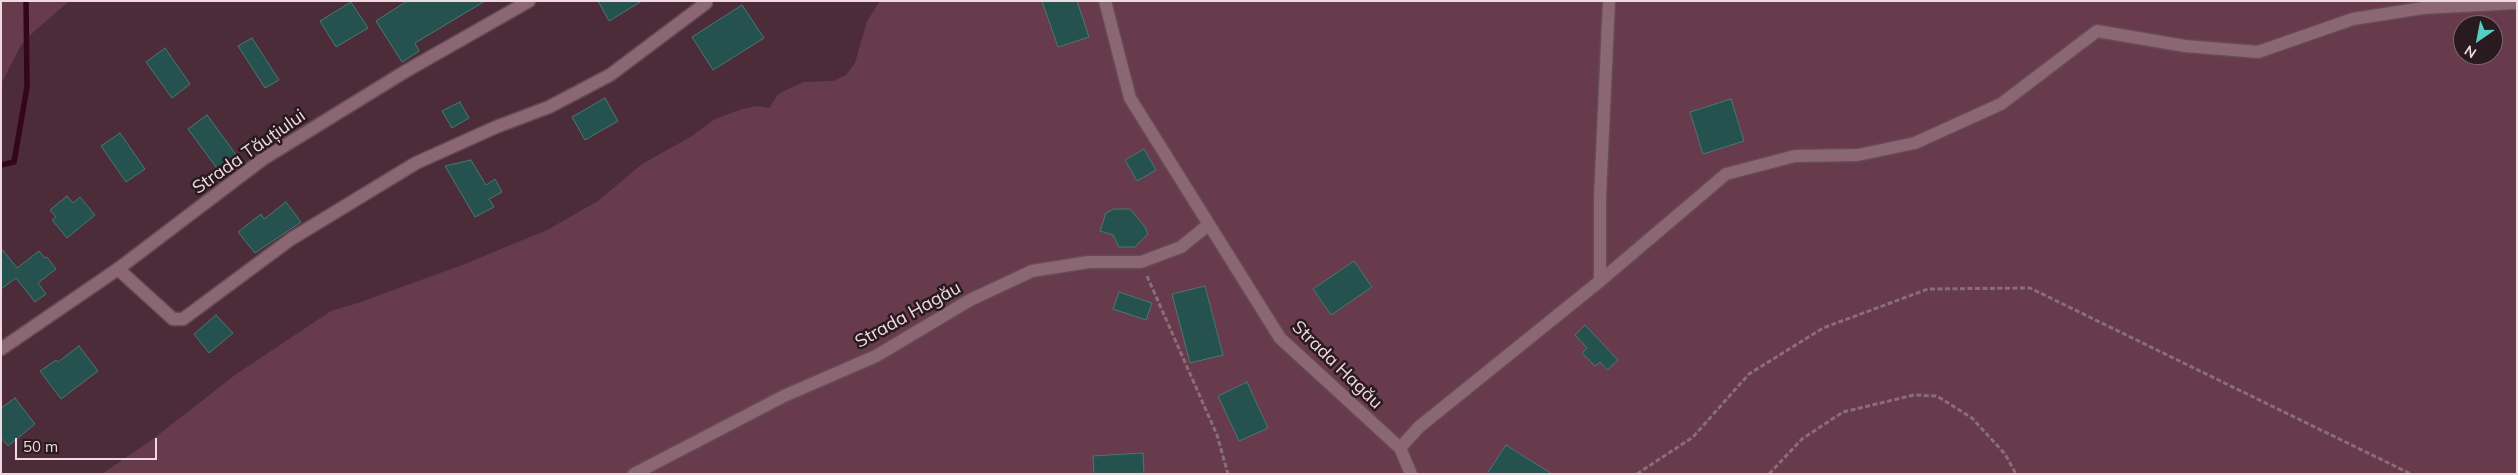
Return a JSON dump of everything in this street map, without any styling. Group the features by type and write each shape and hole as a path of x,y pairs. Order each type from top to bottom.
{"street":[{"name":"Strada Tăuțiului","path":"1,349 118,269 263,159 406,71 529,1"},
{"name":"Strada Hagău","path":"1105,1 1130,98 1280,338 1400,448"},
{"path":"1600,281 1600,197 1609,1"},
{"path":"118,269 173,320 183,319 290,239 416,163 496,127 549,107 610,75 706,3"},
{"path":"1411,474 1400,448 1419,427 1600,281 1726,174 1795,156 1858,155 1916,143 2001,104 2098,31 2185,46 2258,52 2353,19 2423,8 2517,3"},
{"name":"Strada Hagău","path":"634,474 784,396 876,356 970,300 1032,271 1089,262 1141,262 1181,247 1208,225"}],"path":[{"path":"1141,262 1217,435 1228,474"},
{"path":"1637,474 1693,436 1749,374 1823,328 1928,289 2030,288 2411,474"},
{"path":"1770,474 1802,439 1843,412 1914,395 1937,396 1972,418 2005,454 2016,474"}],"shaded area":[{"path":"1,1 69,1 29,36 20,47 1,84"},
{"path":"880,1 2517,1 2517,474 102,474 153,439 235,375 331,311 465,264 547,230 598,201 642,164 692,136 715,119 742,109 757,106 770,108 777,95 790,88 804,82 833,81 846,75 855,63 867,21"}],"building":[{"path":"407,1 485,1 415,43 419,51 402,62 376,21"},
{"path":"598,1 642,1 609,21"},
{"path":"1042,1 1077,1 1089,37 1058,47"},
{"path":"351,2 368,28 336,47 320,21"},
{"path":"742,5 764,38 713,70 692,37"},
{"path":"252,38 279,80 265,88 238,46"},
{"path":"165,48 190,84 172,98 146,62"},
{"path":"605,98 618,121 585,140 572,117"},
{"path":"1731,99 1744,141 1703,154 1690,112"},
{"path":"460,102 469,118 452,128 442,111"},
{"path":"207,115 240,160 221,174 188,129"},
{"path":"120,133 145,169 126,182 101,146"},
{"path":"1144,149 1156,170 1137,181 1125,160"},
{"path":"471,160 486,185 495,179 502,192 489,199 494,207 475,217 445,166"},
{"path":"67,196 73,203 80,197 95,215 67,238 52,220 56,217 50,210"},
{"path":"286,202 301,222 255,253 238,232 261,214 264,219"},
{"path":"1114,209 1130,209 1145,227 1148,234 1135,247 1119,247 1113,235 1100,231 1106,213"},
{"path":"1,248 17,268 39,251 45,258 47,257 56,269 38,283 46,294 35,302 16,278 1,289"},
{"path":"1354,261 1372,287 1331,315 1313,289"},
{"path":"1205,286 1223,355 1190,363 1172,294"},
{"path":"1119,292 1152,303 1146,320 1113,309"},
{"path":"216,315 233,333 209,353 194,334"},
{"path":"1585,325 1618,360 1607,370 1600,362 1595,366 1582,353 1587,348 1575,335"},
{"path":"79,346 98,371 61,399 40,371 56,360 58,362"},
{"path":"1247,382 1268,428 1239,441 1218,396"},
{"path":"15,398 35,424 8,446 1,438 1,408"},
{"path":"1506,445 1552,474 1487,474"},
{"path":"1143,453 1144,474 1094,474 1093,456"}],"waterway":[{"path":"1,165 14,162 27,87 26,1"}]}
